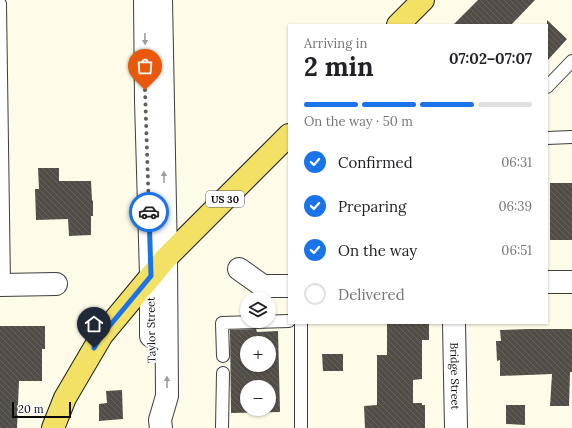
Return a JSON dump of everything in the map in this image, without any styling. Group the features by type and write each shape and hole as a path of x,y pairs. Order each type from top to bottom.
{"main road":[{"path":"399,24 423,0"},
{"name":"US 30","path":"53,428 65,398 102,335 166,258 288,136"}],"street":[{"name":"Taylor Street","path":"145,0 152,397 160,424"},
{"name":"Taylor Street","path":"160,424 167,396 161,0"},
{"path":"239,269 263,286 288,286"},
{"path":"548,282 572,282"},
{"path":"2,285 56,284"},
{"name":"Bridge Street","path":"454,324 456,428"}],"lane":[{"path":"0,4 2,285"},
{"path":"548,86 572,61"},
{"path":"548,138 572,137"},
{"path":"222,356 222,323 288,321"},
{"path":"301,324 301,428"},
{"path":"222,428 223,373"}],"building":[{"path":"478,0 535,0 512,24 454,24"},
{"path":"547,20 567,39 548,60 548,24"},
{"path":"38,168 59,168 59,181 91,181 93,216 91,216 91,235 69,236 68,219 36,220 35,189 39,189"},
{"path":"550,183 572,183 572,240 550,240"},
{"path":"387,324 429,324 429,340 422,340 422,379 413,380 413,403 422,403 422,405 425,405 425,428 365,428 364,406 377,405 377,355 387,355"},
{"path":"0,326 45,326 45,349 42,349 42,381 19,381 17,428 0,428"},
{"path":"256,329 257,332 278,331 280,412 276,412 276,380 240,380 240,413 231,413 230,330"},
{"path":"572,329 572,372 570,372 569,406 550,406 552,374 500,376 500,360 497,361 496,341 501,341 500,330"},
{"path":"322,354 343,354 343,371 323,371"},
{"path":"122,390 123,419 99,421 99,404 107,403 106,391"},
{"path":"506,405 525,405 525,425 506,424"}],"way so far":[{"path":"145,90 149,212"}],"route":[{"path":"94,348 102,335 151,276 149,212"}]}
